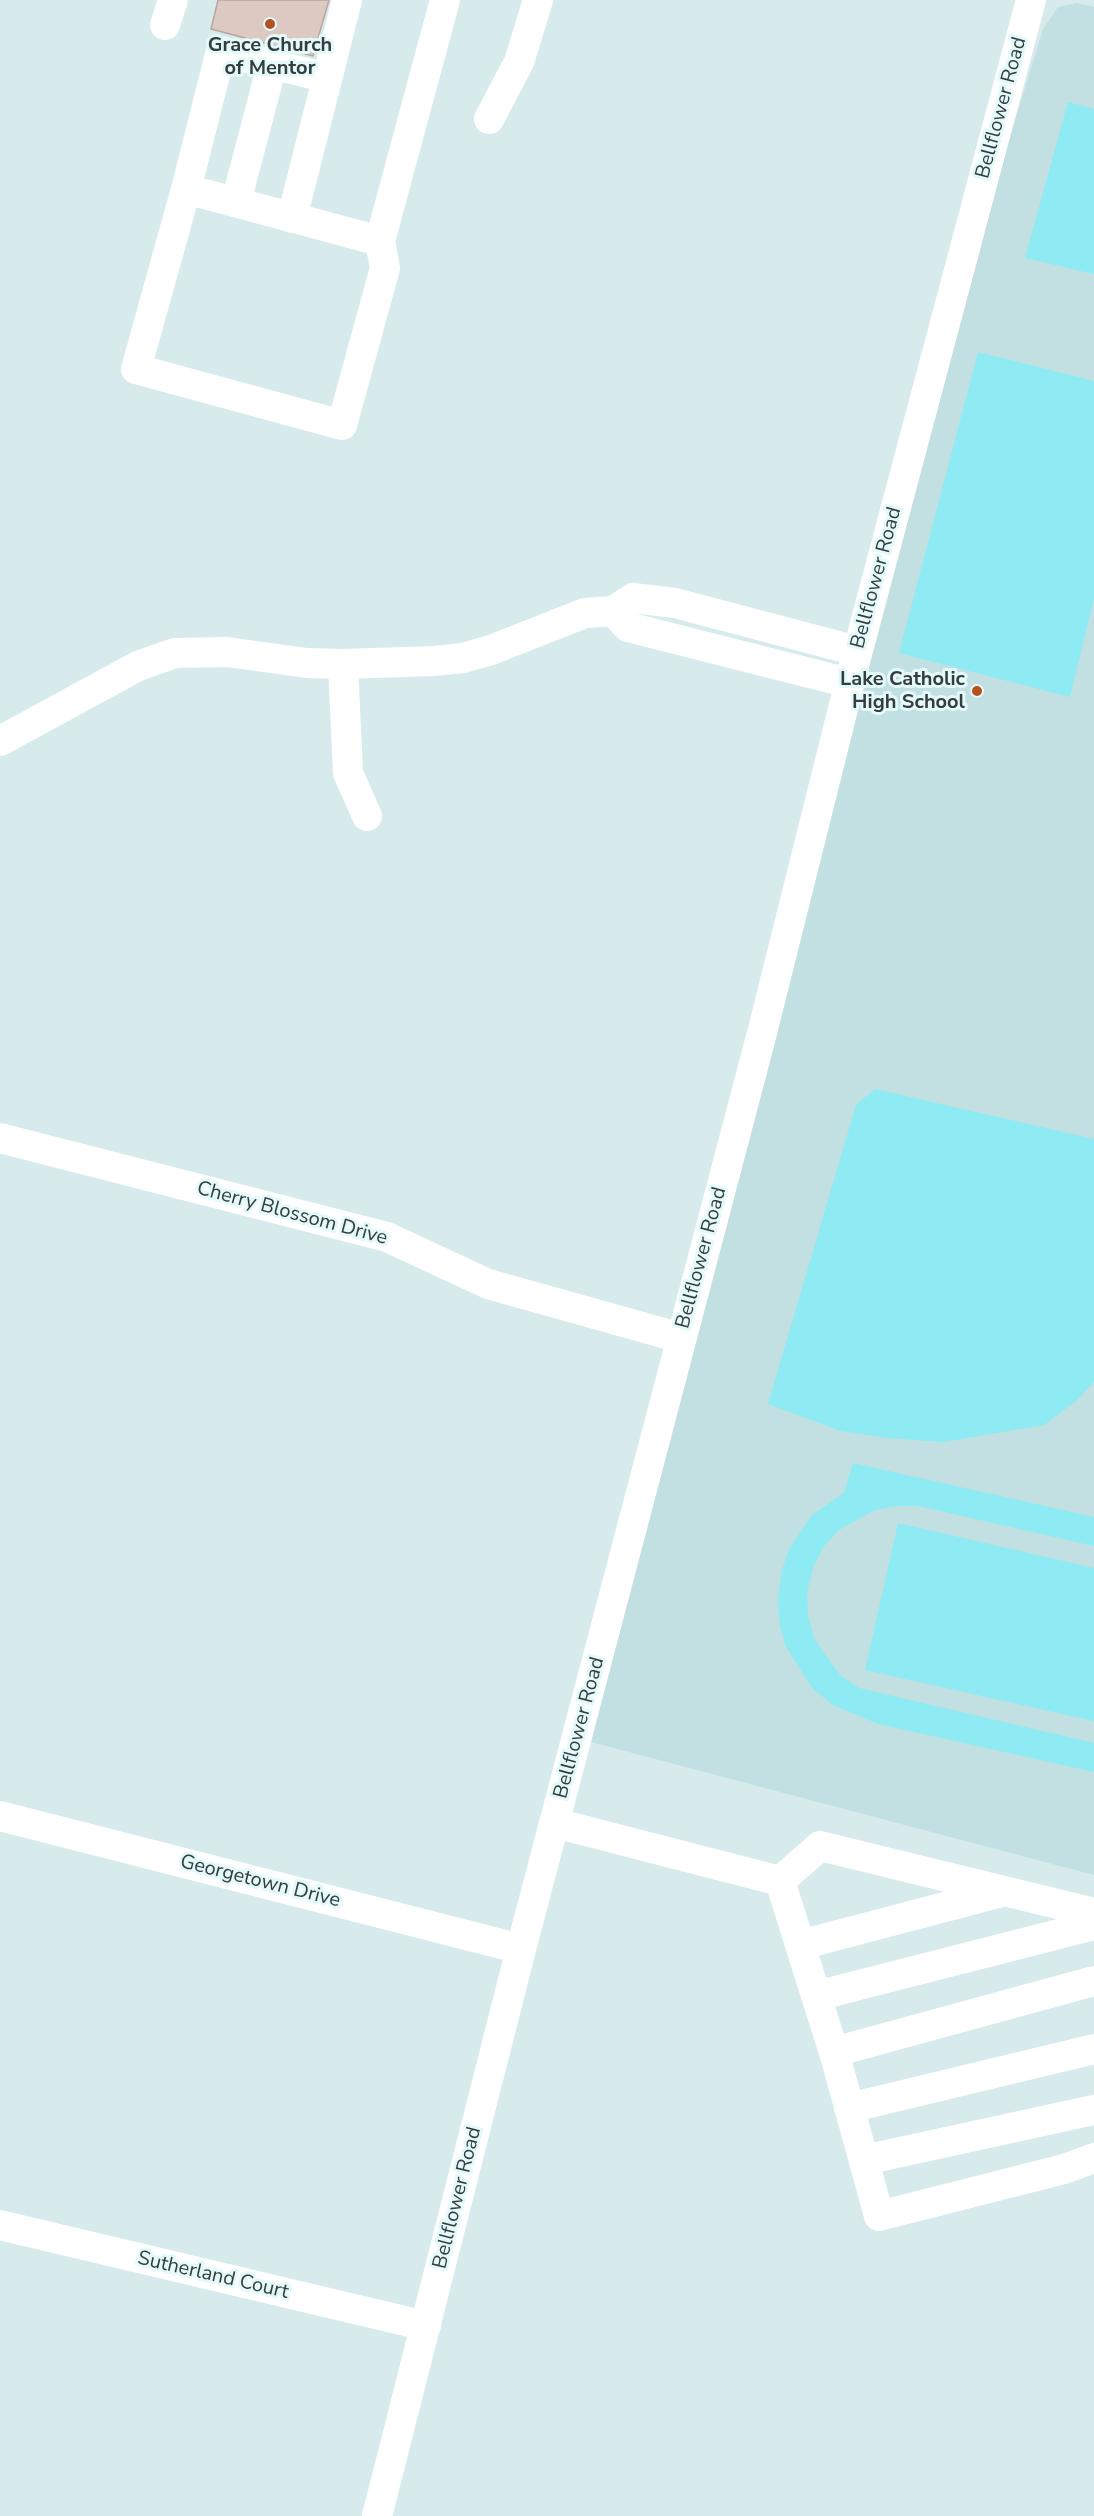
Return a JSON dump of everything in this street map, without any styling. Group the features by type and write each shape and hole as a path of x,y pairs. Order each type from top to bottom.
{"street":[{"path":"292,218 346,0"},
{"path":"327,78 221,51 186,189 136,369 342,425 385,268 380,242 444,0"},
{"path":"489,119 519,62 538,0"},
{"name":"Bellflower Road","path":"377,2516 521,1949 762,1033 857,651 1031,0"},
{"path":"236,202 272,64"},
{"path":"186,189 380,242"},
{"path":"0,740 138,666 175,653 227,652 307,663 343,664 463,658 491,650 585,613 614,611 633,598 675,603 857,651"},
{"path":"614,611 628,627 849,683"},
{"path":"343,664 348,773 367,816"},
{"name":"Cherry Blossom Drive","path":"0,1138 387,1237 488,1284 681,1338"},
{"name":"Georgetown Drive","path":"0,1816 521,1949"},
{"path":"555,1823 780,1881"},
{"path":"780,1881 820,1846 1094,1913"},
{"path":"780,1881 834,2052 879,2216 1064,2169 1094,2158"},
{"path":"800,1945 1005,1891"},
{"path":"816,1996 1094,1925"},
{"path":"834,2052 1094,1981"},
{"path":"849,2108 1094,2049"},
{"path":"864,2160 1094,2109"},
{"name":"Sutherland Court","path":"0,2225 426,2326"}],"shaded area":[{"name":"Lake Catholic High School","path":"1077,3 1094,7 1094,1875 591,1742 784,985 999,173 1043,29 1058,7"},
{"path":"1068,102 1094,109 1094,274 1025,258"},
{"path":"978,352 1094,381 1094,598 1070,697 899,653"},
{"path":"875,1089 1094,1139 1094,1382 1076,1401 1044,1425 943,1442 887,1438 841,1431 768,1404 856,1105"},
{"path":"853,1463 1094,1517 1094,1546 918,1506 897,1506 875,1510 839,1530 824,1546 814,1565 807,1592 808,1616 815,1640 840,1675 859,1688 1094,1743 1094,1772 878,1724 833,1705 813,1689 786,1647 780,1626 778,1599 782,1570 789,1549 812,1515 844,1493"},
{"path":"898,1523 1094,1568 1094,1721 865,1670"}],"building":[{"name":"Grace Church of Mentor","path":"218,0 329,0 313,56 211,29"}],"place":[{"name":"Grace Church of Mentor","path":"270,24"},
{"name":"Lake Catholic High School","path":"977,691"}]}
